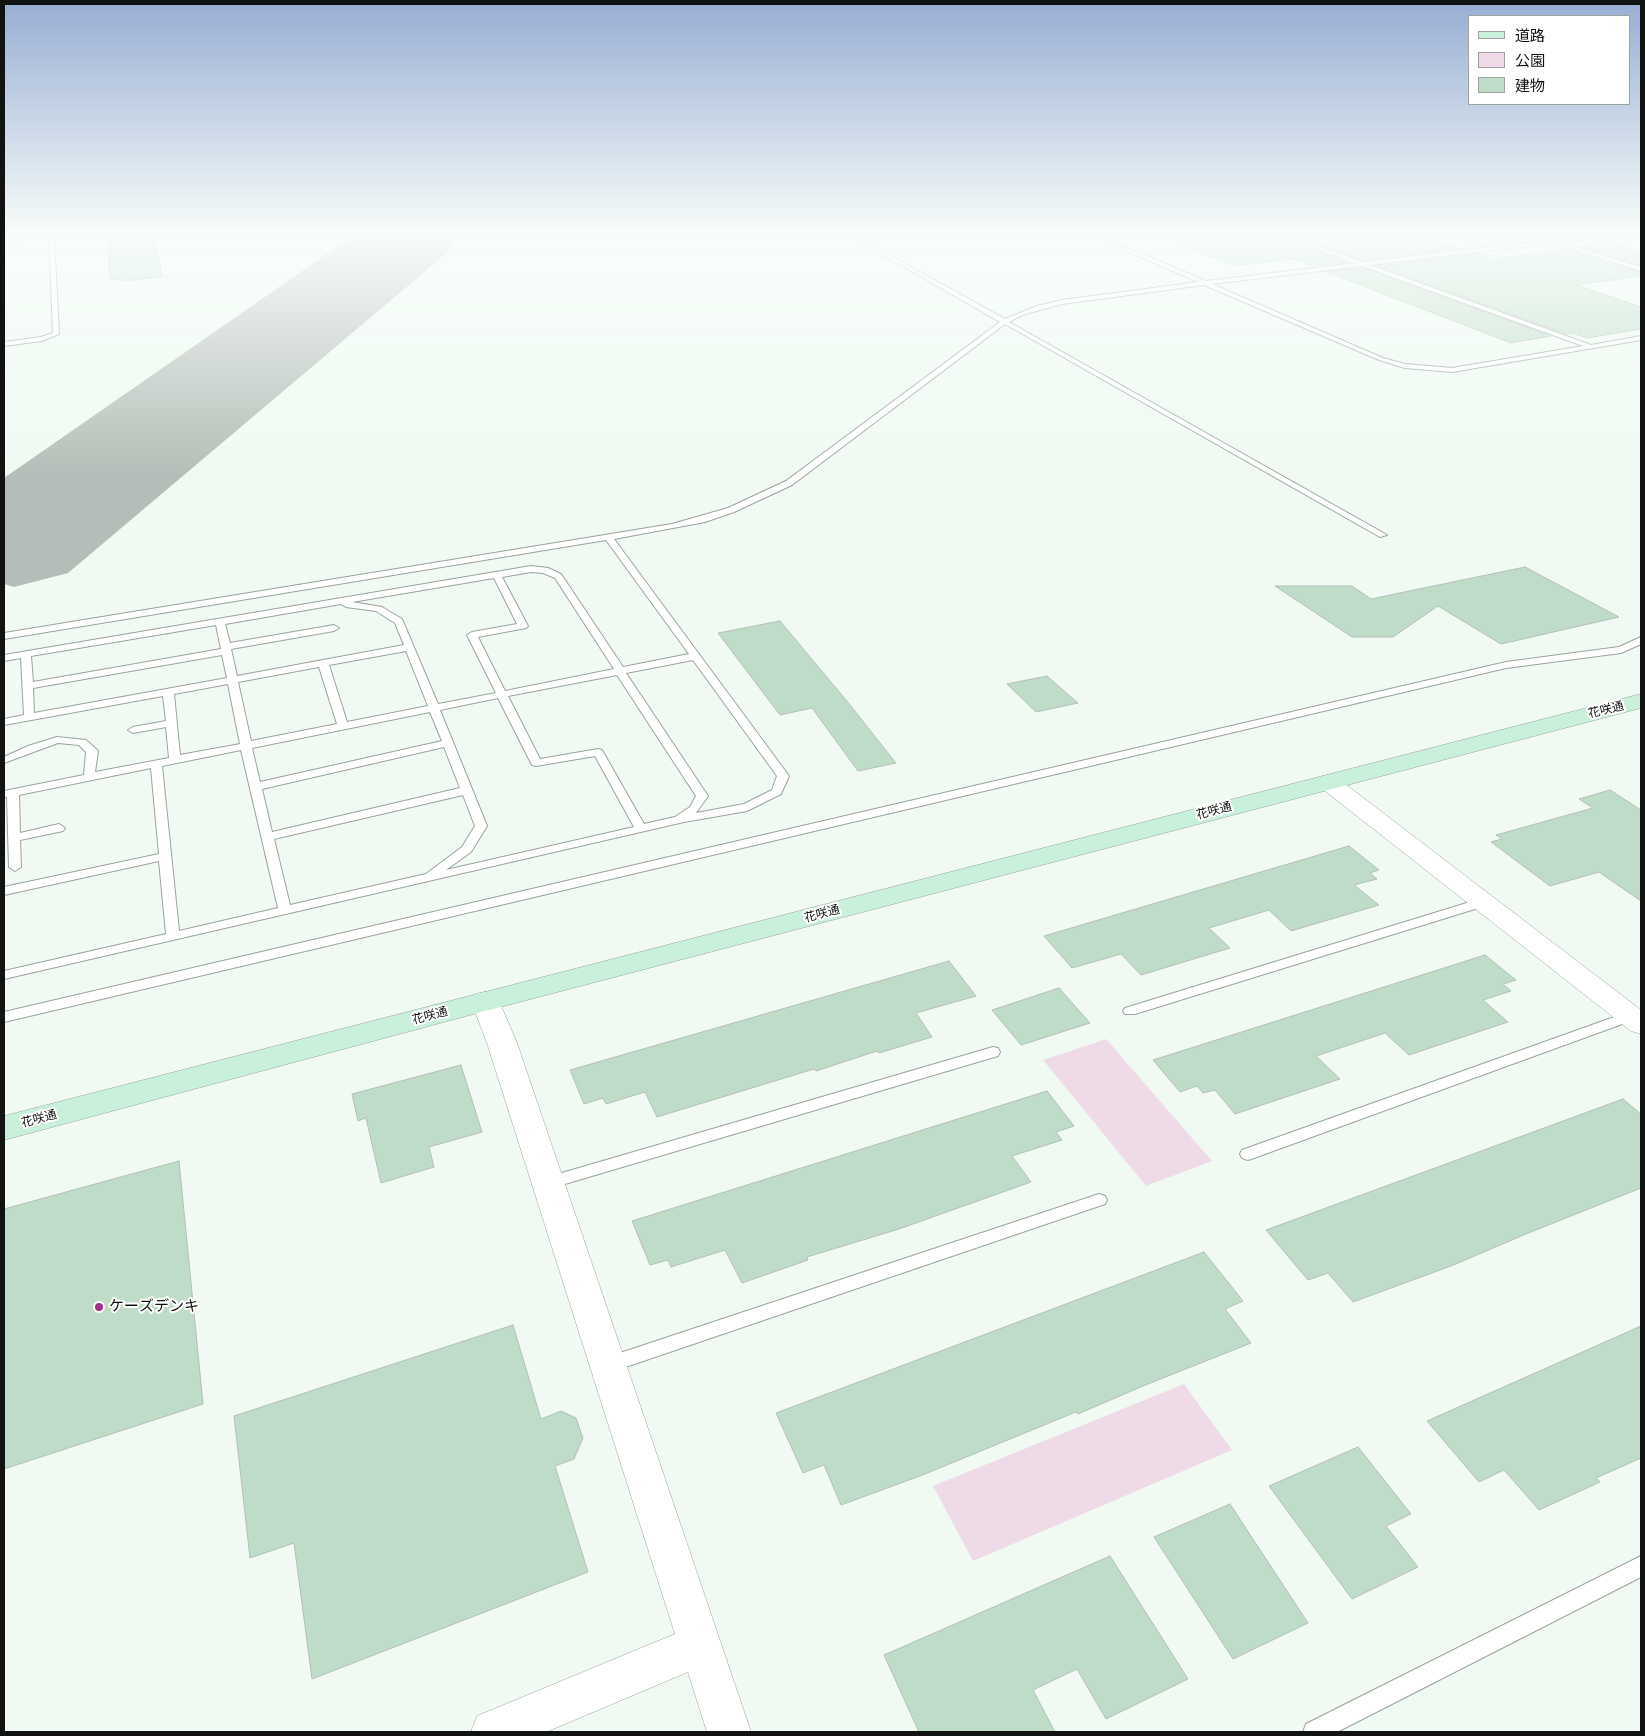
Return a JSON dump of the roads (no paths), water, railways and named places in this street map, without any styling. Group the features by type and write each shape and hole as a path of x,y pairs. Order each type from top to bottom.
{"street":[{"name":"花咲通","path":"4,1128 1641,701"},
{"path":"1328,782 1636,1020"},
{"path":"485,1001 502,1043 699,1646 729,1732"},
{"path":"493,1732 699,1646"}],"lane":[{"path":"4,344 42,339 56,334 55,314"},
{"path":"990,314 1383,535"},
{"path":"4,636 672,527 702,520 731,510 789,483 1004,322 1022,314"},
{"path":"1278,314 1381,358 1426,369 1452,370 1641,338"},
{"path":"1501,314 1590,346"},
{"path":"4,975 679,820 747,807 777,792 783,776 608,537"},
{"path":"4,658 531,569 545,570 558,576 702,796 694,809 679,820"},
{"path":"497,575 523,626 472,636 536,763 598,752 641,829"},
{"path":"334,602 379,609 399,621 481,826 467,849 426,878"},
{"path":"220,621 255,787 285,911"},
{"path":"27,686 334,628"},
{"path":"292,636 300,648"},
{"path":"4,1017 1506,665 1621,650 1641,640"},
{"path":"4,722 410,647"},
{"path":"26,654 29,717"},
{"path":"15,867 9,793 695,656"},
{"path":"323,663 343,727"},
{"path":"168,691 174,760"},
{"path":"133,730 171,722"},
{"path":"4,760 32,748 58,740 82,742 92,751 89,777"},
{"path":"255,787 448,743"},
{"path":"156,764 173,936"},
{"path":"267,837 467,790"},
{"path":"14,838 59,828"},
{"path":"4,890 165,856"},
{"path":"1130,1011 1483,902"},
{"path":"1248,1154 1636,1020"},
{"path":"548,1183 993,1052"},
{"path":"608,1365 1098,1200"},
{"path":"1314,1732 1641,1566"}],"place":[{"name":"ケーズデンキ","path":"99,1307"}]}
